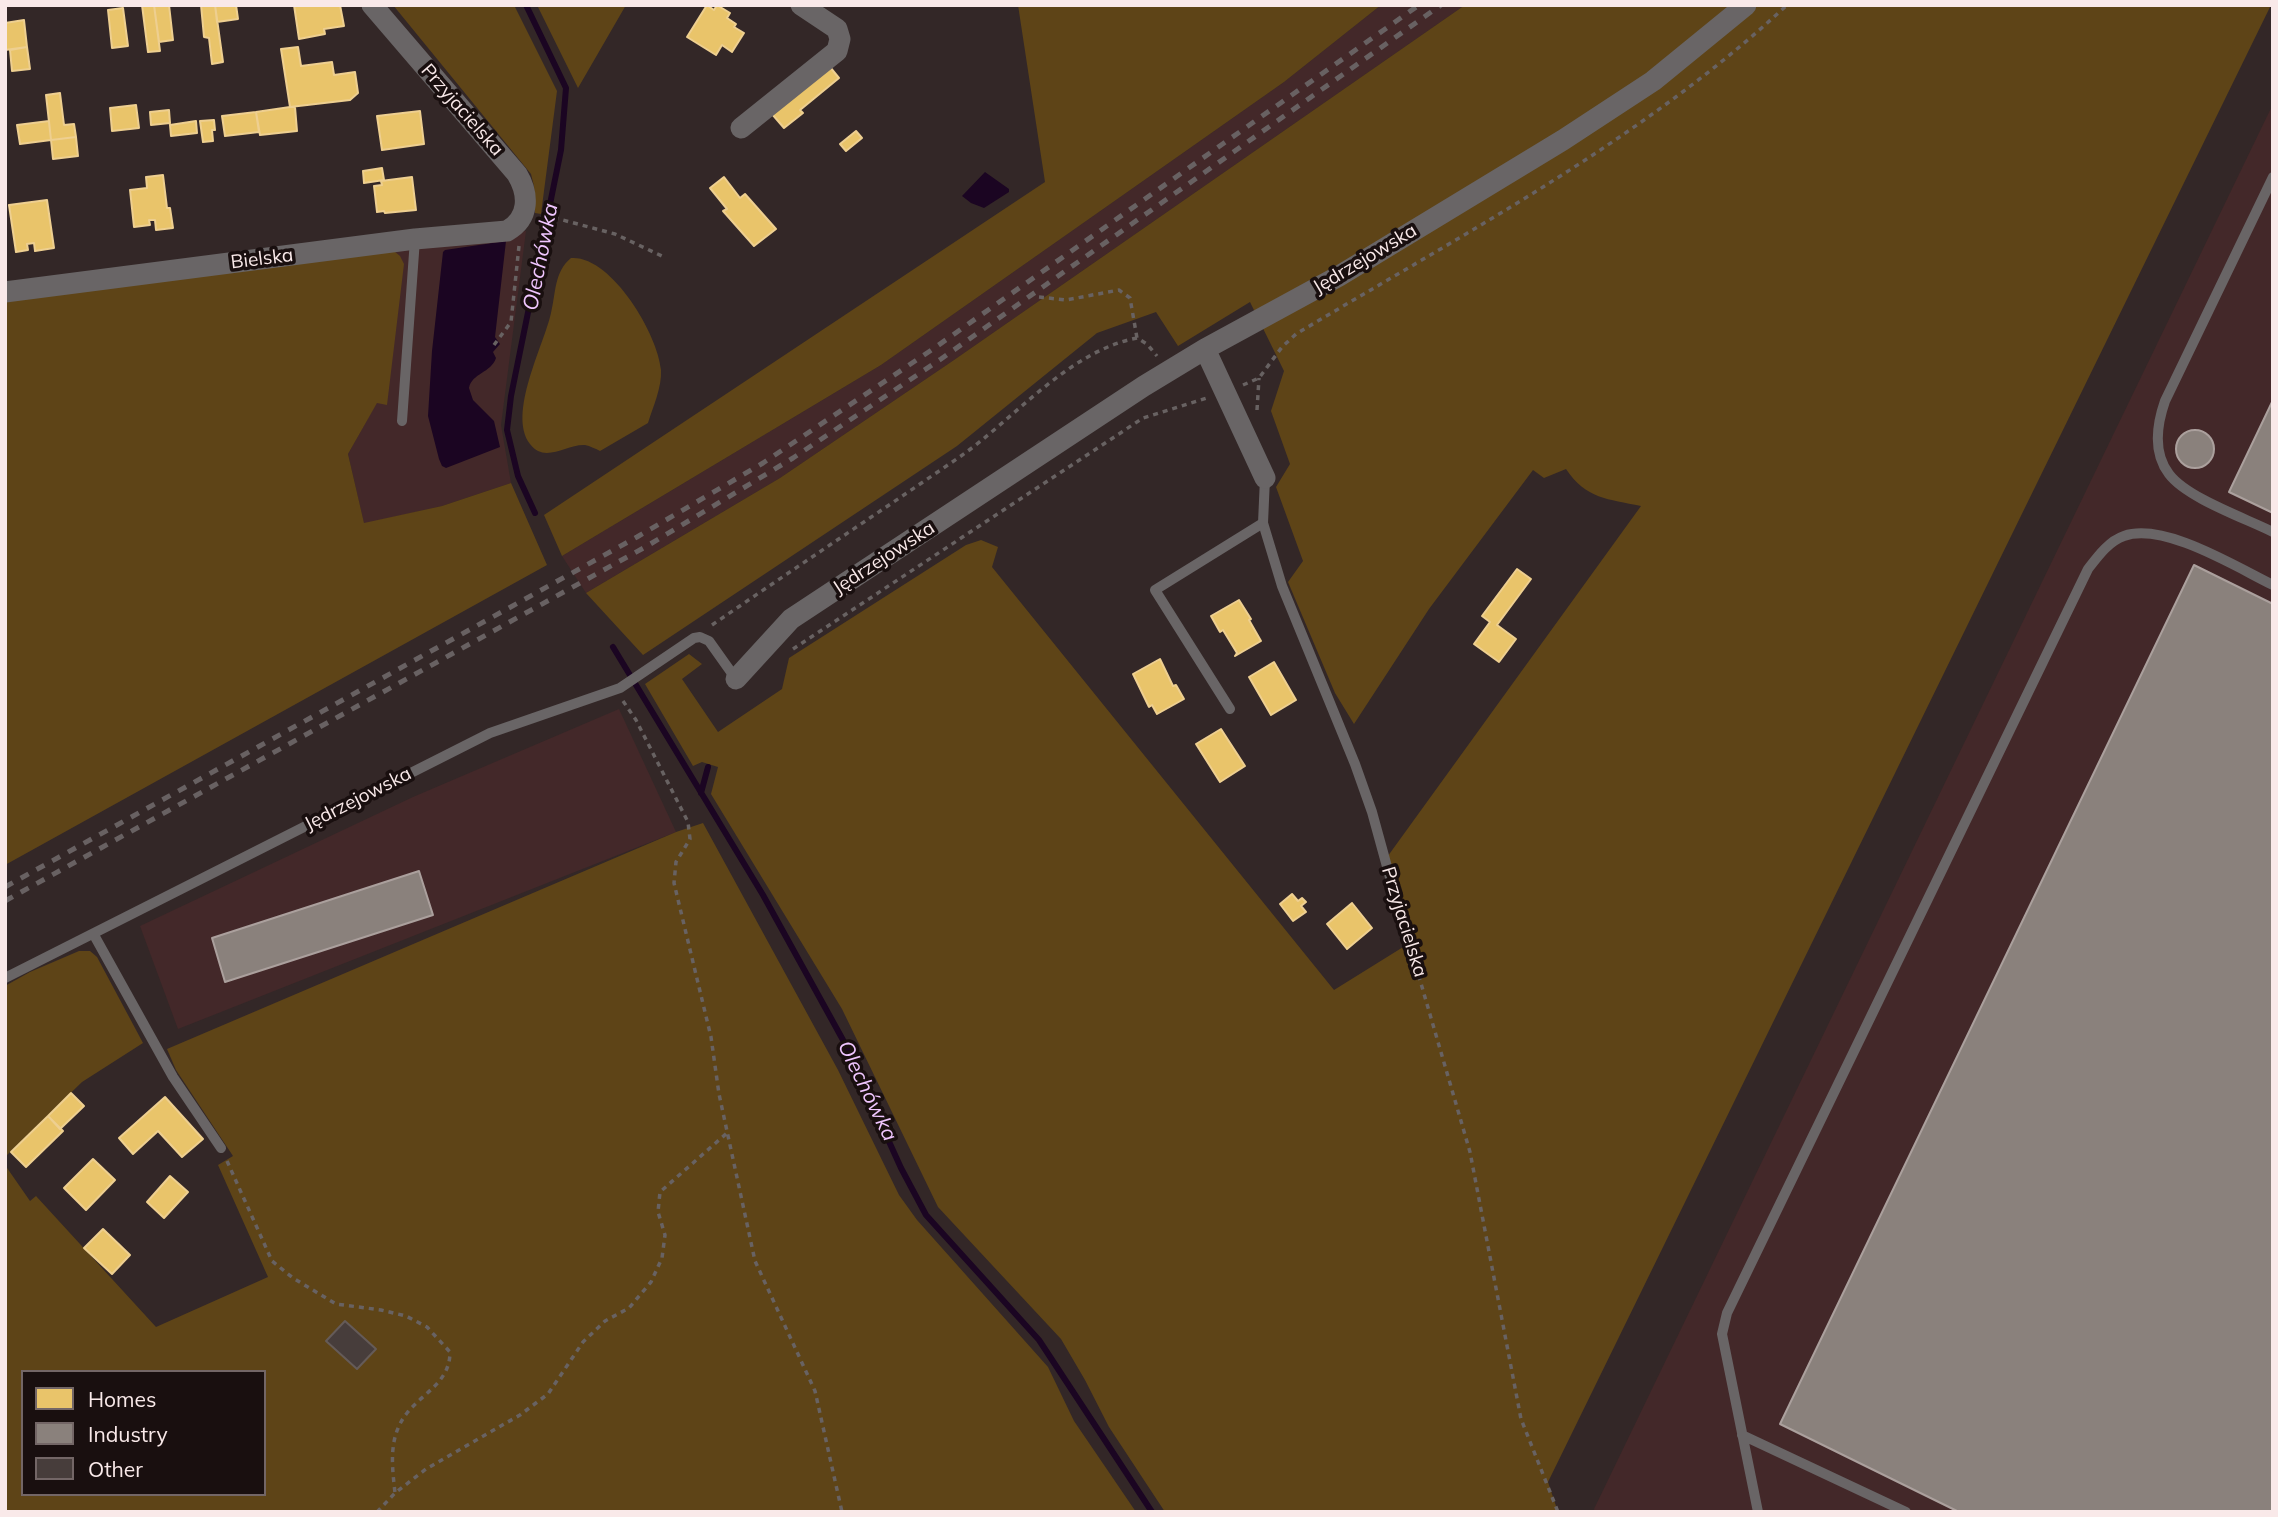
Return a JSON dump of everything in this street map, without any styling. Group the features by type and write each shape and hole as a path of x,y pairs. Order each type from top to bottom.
{"street":[{"name":"Przyjacielska","path":"372,5 517,174 527,201 525,211 517,224"},
{"path":"741,128 837,51 840,39 837,29 801,5"},
{"name":"Jędrzejowska","path":"736,679 791,619 1170,370 1339,276 1563,140 1653,81 1746,5"},
{"name":"Bielska","path":"5,292 415,239 507,231 517,224"},
{"name":"Przyjacielska","path":"1205,349 1265,478"}],"lane":[{"path":"2273,177 2165,401 2158,423 2158,446 2168,473 2188,491 2273,532"},
{"path":"402,421 415,239"},
{"name":"Przyjacielska","path":"1265,478 1263,523 1282,586 1372,812 1408,943"},
{"path":"1230,709 1155,590 1263,523"},
{"path":"1758,1512 1722,1334 1727,1312 2088,569 2103,550 2123,536 2149,532 2170,536 2273,585"},
{"name":"Jędrzejowska","path":"5,978 490,733 615,690 694,638 700,637 709,641 736,679"},
{"path":"94,935 173,1077 221,1148"},
{"path":"1742,1435 1906,1512"}],"path":[{"path":"790,651 1143,418 1227,392 1259,377 1296,334 1619,138 1698,82 1787,5"},
{"path":"565,219 615,234 662,256"},
{"path":"494,345 511,322 520,232 517,224"},
{"path":"1039,297 1066,300 1119,290 1130,299 1137,338"},
{"path":"694,638 963,454 1051,382 1106,347 1137,338 1147,344 1170,370"},
{"path":"615,690 626,704 688,822 690,839 676,862 674,883 711,1037 719,1094 755,1261 815,1391 842,1512"},
{"name":"Przyjacielska","path":"1408,943 1418,969 1470,1152 1521,1419 1558,1512"},
{"path":"377,1512 395,1493 426,1469 520,1415 548,1394 583,1342 605,1321 629,1308 651,1282 663,1258 665,1236 658,1212 660,1192 727,1133"},
{"path":"221,1148 272,1261 293,1278 336,1304 406,1316 427,1327 450,1352 450,1365 438,1384 407,1413 395,1435 391,1459 395,1493"}],"shaded area":[{"path":"393,5 514,5 557,91 541,214 535,213 531,174"},
{"path":"537,5 626,5 578,88"},
{"path":"1018,5 1381,5 1284,82 881,365 562,556 544,515 1045,182"},
{"path":"1381,5 1465,5 780,478 586,593 562,556 881,365 1284,82"},
{"path":"1465,5 2271,5 1548,1482 1558,1512 1165,1512 1109,1427 1061,1339 938,1207 842,1009 711,794 718,767 702,762 693,766 645,684 689,654 702,664 682,679 718,732 782,689 789,658 966,545 981,540 998,547 992,567 1334,990 1408,944 1385,860 1641,506 1590,492 1566,469 1544,478 1533,470 1429,609 1354,724 1335,693 1288,582 1303,561 1276,487 1290,464 1271,411 1284,371 1250,302 1178,346 1156,312 1097,333 957,446 643,655 586,593 780,478"},
{"path":"2273,104 2273,1512 1595,1512 1594,1509"},
{"path":"985,172 1009,189 1009,192 984,208 962,196"},
{"path":"526,231 501,425 511,483 442,506 364,524 348,454 377,402 386,404 389,247"},
{"path":"506,241 495,337 500,344 493,352 496,358 494,363 474,379 469,388 473,400 494,421 500,447 446,468 439,459 428,416 443,252"},
{"path":"389,247 400,256 404,264 387,405 377,403 348,454 364,523 442,506 511,483 547,565 5,865 5,302"},
{"path":"571,258 586,260 602,269 630,299 642,318 658,355 660,383 648,423 600,451 578,445 549,453 536,450 530,444 524,431 523,415 529,379 551,313 556,283 561,270"},
{"path":"619,709 676,832 178,1029 140,926 413,797"},
{"path":"703,823 838,1070 899,1195 917,1220 1048,1367 1074,1421 1136,1512 5,1512 5,1165 30,1201 36,1196 156,1327 268,1277 218,1165 233,1156 176,1070 167,1049 676,832"},
{"path":"79,951 90,951 97,957 143,1043 82,1082 5,1157 5,986"}],"building: Homes":[{"path":"142,5 154,5 160,51 148,52"},
{"path":"154,5 169,5 173,40 159,42"},
{"path":"201,5 215,5 223,62 212,64 209,38 204,37"},
{"path":"215,5 236,5 238,19 217,22"},
{"path":"294,5 340,5 344,26 324,29 325,34 299,39"},
{"path":"707,5 714,10 717,5 730,13 727,18 736,24 734,27 744,33 732,52 722,45 716,55 687,37"},
{"path":"123,8 128,46 112,48 108,10"},
{"path":"24,20 27,47 5,50 5,23"},
{"path":"27,47 30,69 12,71 10,50"},
{"path":"298,47 301,66 332,62 334,75 355,72 358,93 350,100 290,107 281,49"},
{"path":"830,67 839,78 800,110 803,113 784,128 772,114"},
{"path":"60,93 64,125 74,124 76,137 51,140 46,95"},
{"path":"136,105 139,128 112,131 110,108"},
{"path":"295,107 297,131 260,135 256,112"},
{"path":"169,110 170,123 151,125 150,112"},
{"path":"420,111 424,144 382,150 377,116"},
{"path":"256,112 259,132 225,136 222,116"},
{"path":"214,120 213,141 203,142 200,121"},
{"path":"49,121 51,140 20,144 17,125"},
{"path":"196,121 197,133 171,136 170,125"},
{"path":"856,131 862,138 846,151 840,144"},
{"path":"76,137 78,156 53,159 51,140"},
{"path":"382,168 384,180 364,183 363,171"},
{"path":"163,175 167,208 170,208 173,228 156,230 155,220 149,220 150,225 134,227 130,190 147,188 146,177"},
{"path":"412,177 416,210 377,212 374,186 382,185 381,181"},
{"path":"724,177 740,198 745,194 776,229 754,246 723,211 727,209 710,188"},
{"path":"47,200 54,248 35,251 34,243 27,244 28,250 16,252 9,205"},
{"path":"1517,569 1531,579 1497,625 1516,639 1499,662 1474,644 1490,622 1482,616"},
{"path":"1239,600 1261,641 1235,656 1237,653 1211,616"},
{"path":"1160,659 1173,686 1176,685 1184,699 1157,714 1152,705 1149,707 1133,674"},
{"path":"1274,662 1296,700 1271,715 1249,677"},
{"path":"1221,729 1245,766 1220,782 1196,744"},
{"path":"1292,894 1298,901 1302,898 1306,902 1301,906 1306,912 1293,921 1280,904"},
{"path":"1352,903 1372,928 1347,949 1327,924"},
{"path":"71,1093 84,1106 60,1129 48,1116"},
{"path":"165,1097 203,1139 182,1157 158,1131 133,1154 119,1138"},
{"path":"48,1116 63,1131 26,1167 11,1152"},
{"path":"93,1159 115,1180 86,1210 64,1188"},
{"path":"170,1176 188,1192 164,1218 147,1202"},
{"path":"103,1229 130,1255 112,1274 84,1248"}],"building: Industry":[{"path":"2273,400 2273,513 2229,492"},
{"path":"2195,430 2209,435 2214,449 2209,463 2195,468 2181,463 2176,449 2181,435"},
{"path":"2194,565 2273,604 2273,1512 1959,1512 1780,1424"},
{"path":"419,871 433,915 225,982 212,938"}],"building: Other":[{"path":"345,1321 376,1349 357,1369 326,1341"}],"waterway":[{"name":"Olechówka","path":"526,5 566,88 561,150 511,396 507,430 518,476 535,513"},
{"name":"Olechówka","path":"613,647 763,895 843,1040 901,1168 926,1215 1039,1340 1152,1512"},
{"path":"701,793 708,767"}],"railway":[{"path":"5,887 637,537 763,463 933,349 1419,5"},
{"path":"5,901 647,546 793,458 941,359 1441,5"}]}
